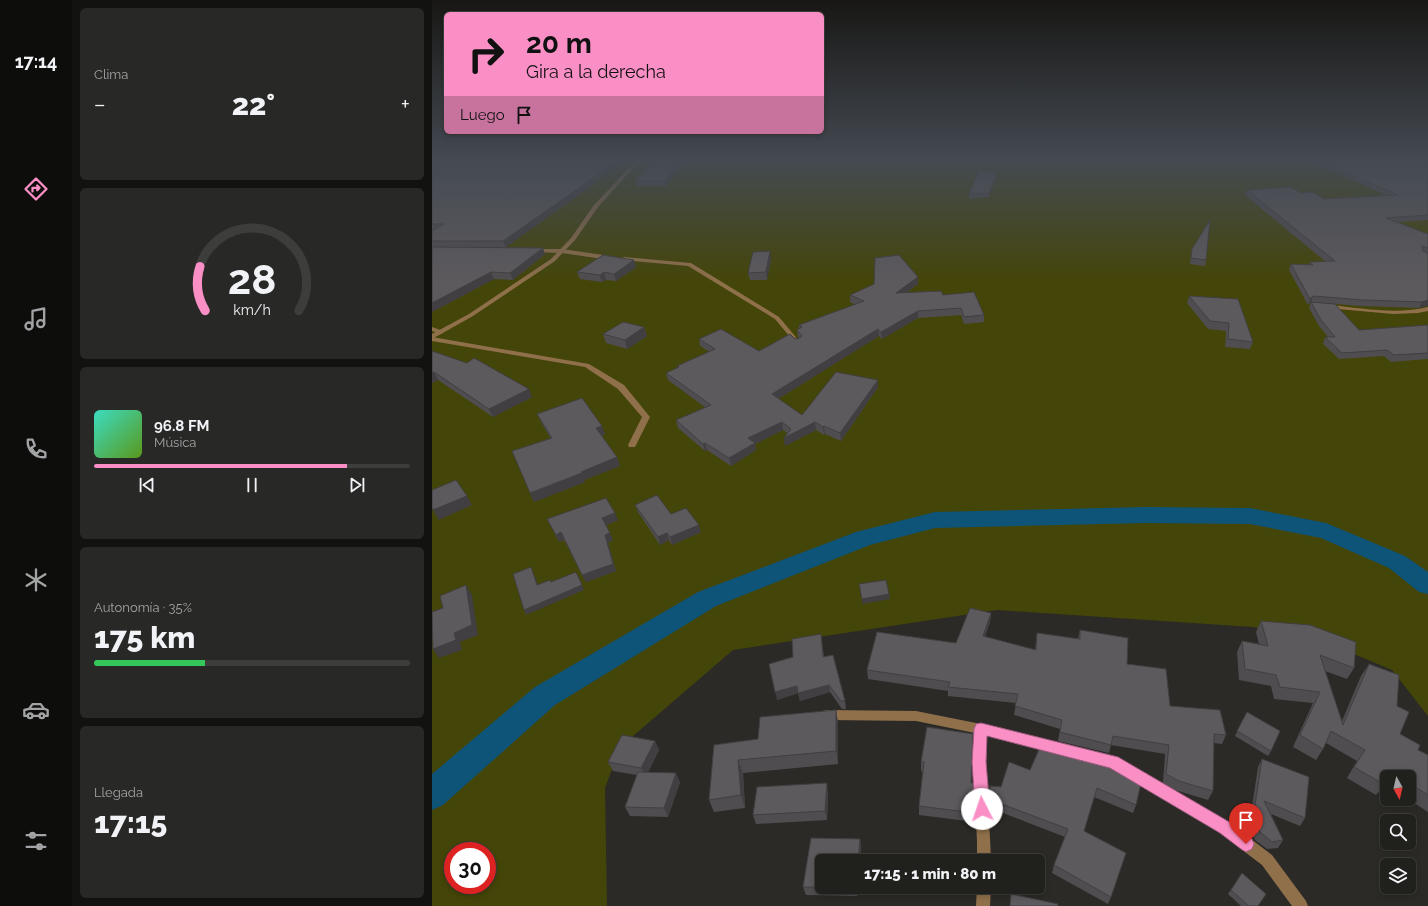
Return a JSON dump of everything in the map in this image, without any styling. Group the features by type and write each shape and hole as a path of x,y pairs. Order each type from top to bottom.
{"street":[{"path":"432,338 471,315 547,264 573,239 601,200"},
{"path":"524,251 562,251 615,258 688,264 777,318 798,343"},
{"path":"1322,306 1402,312 1419,312 1428,309"},
{"path":"432,329 441,332"},
{"path":"432,338 587,365 621,387 646,417 632,445"},
{"path":"812,716 916,716 981,729 1074,752"},
{"path":"981,729 979,762 984,854"},
{"path":"1090,756 1113,762 1226,828 1267,860 1301,906"},
{"path":"983,906 984,894"}],"shaded area":[{"path":"432,200 1428,200 1428,716 1392,670 1316,638 1253,627 997,610 733,650 625,743 617,756 605,788 607,906 432,906"}],"building":[{"path":"432,200 561,200 503,241 432,241 432,231 444,224 432,224"},
{"path":"1260,200 1428,200 1428,215 1386,218 1428,234 1428,248 1422,246 1423,251 1428,253 1428,300 1422,302 1363,300 1313,296 1310,299 1291,264 1313,265 1310,262 1335,261"},
{"path":"1210,220 1206,260 1191,258 1192,249"},
{"path":"432,247 543,248 510,273 491,272 432,303"},
{"path":"770,251 766,272 748,273 753,252"},
{"path":"603,255 634,260 614,274 604,272 600,275 577,272"},
{"path":"899,255 918,277 896,293 941,291 943,295 974,292 984,315 964,317 961,308 918,311 881,332 878,329 772,394 802,415 836,372 878,380 840,433 824,426 823,427 815,422 784,438 791,429 782,422 748,438 755,443 729,458 705,443 703,444 676,420 711,405 666,373 679,367 677,366 715,349 699,339 721,329 759,351 790,334 794,338 798,339 802,336 797,330 802,327 799,325 864,301 850,295 874,284 875,258"},
{"path":"1189,296 1238,299 1253,342 1228,339 1229,323 1210,321"},
{"path":"1311,302 1335,304 1359,330 1428,325 1428,353 1394,355 1387,350 1342,353 1325,337 1335,337 1321,320"},
{"path":"623,322 644,327 625,340 603,334"},
{"path":"432,351 467,363 474,358 529,389 489,409 434,372 432,373"},
{"path":"582,398 602,426 596,428 617,457 581,472 582,473 530,493 512,451 552,438 537,414"},
{"path":"456,480 467,496 433,510 432,490"},
{"path":"657,495 671,514 686,508 699,525 670,537 667,533 658,537 635,505"},
{"path":"606,498 615,513 602,518 610,533 605,535 613,564 582,575 561,532 556,535 547,519"},
{"path":"531,567 537,585 550,580 551,582 576,572 582,585 524,610 513,574"},
{"path":"886,580 889,594 862,599 859,584"},
{"path":"466,585 472,625 454,633 456,640 433,649 432,612 443,608 440,596"},
{"path":"970,608 991,613 983,636 1036,650 1037,633 1080,639 1080,630 1128,638 1127,664 1166,669 1170,706 1220,710 1226,735 1214,734 1213,791 1179,781 1166,774 1169,745 1113,736 1111,745 1060,732 1062,720 1015,706 1018,694 948,687 950,682 867,670 877,632 956,643"},
{"path":"1261,621 1310,625 1356,642 1354,668 1320,655 1343,725 1369,664 1399,675 1397,706 1409,712 1400,734 1420,745 1418,750 1428,755 1428,795 1416,787 1416,770 1380,770 1380,782 1354,767 1365,750 1331,731 1323,749 1300,735 1320,692 1280,687 1276,675 1245,669 1242,641 1268,646"},
{"path":"821,634 823,657 833,655 845,701 841,701 829,685 798,693 797,686 775,692 769,664 793,657 792,639"},
{"path":"836,710 836,751 738,760 741,795 709,800 714,745 758,739 760,717"},
{"path":"1247,712 1280,731 1271,751 1237,731"},
{"path":"927,727 973,734 971,783 974,783 975,813 919,806 924,762 921,762"},
{"path":"622,735 655,741 641,768 608,762"},
{"path":"1041,745 1055,751 1057,746 1109,759 1108,766 1142,779 1136,805 1097,788 1084,831 1126,853 1111,897 1054,865 1068,829 991,800 990,786 1001,787 1009,762 1030,770"},
{"path":"1262,759 1309,777 1305,818 1264,801 1283,840 1272,842 1260,832 1253,818"},
{"path":"638,772 676,773 664,808 625,807"},
{"path":"827,783 825,811 753,815 757,787"},
{"path":"811,838 860,839 859,854 815,854 815,887 803,887"},
{"path":"1242,873 1266,894 1258,906 1249,906 1231,890"},
{"path":"1011,894 1058,904 1058,906 1010,906"}],"waterway":[{"path":"432,794 545,696 707,599 864,538 935,520 1146,515 1250,516 1326,531 1397,562 1428,585"}],"route":[{"path":"982,809 979,762 981,729 1113,762 1226,828 1246,844"}]}
